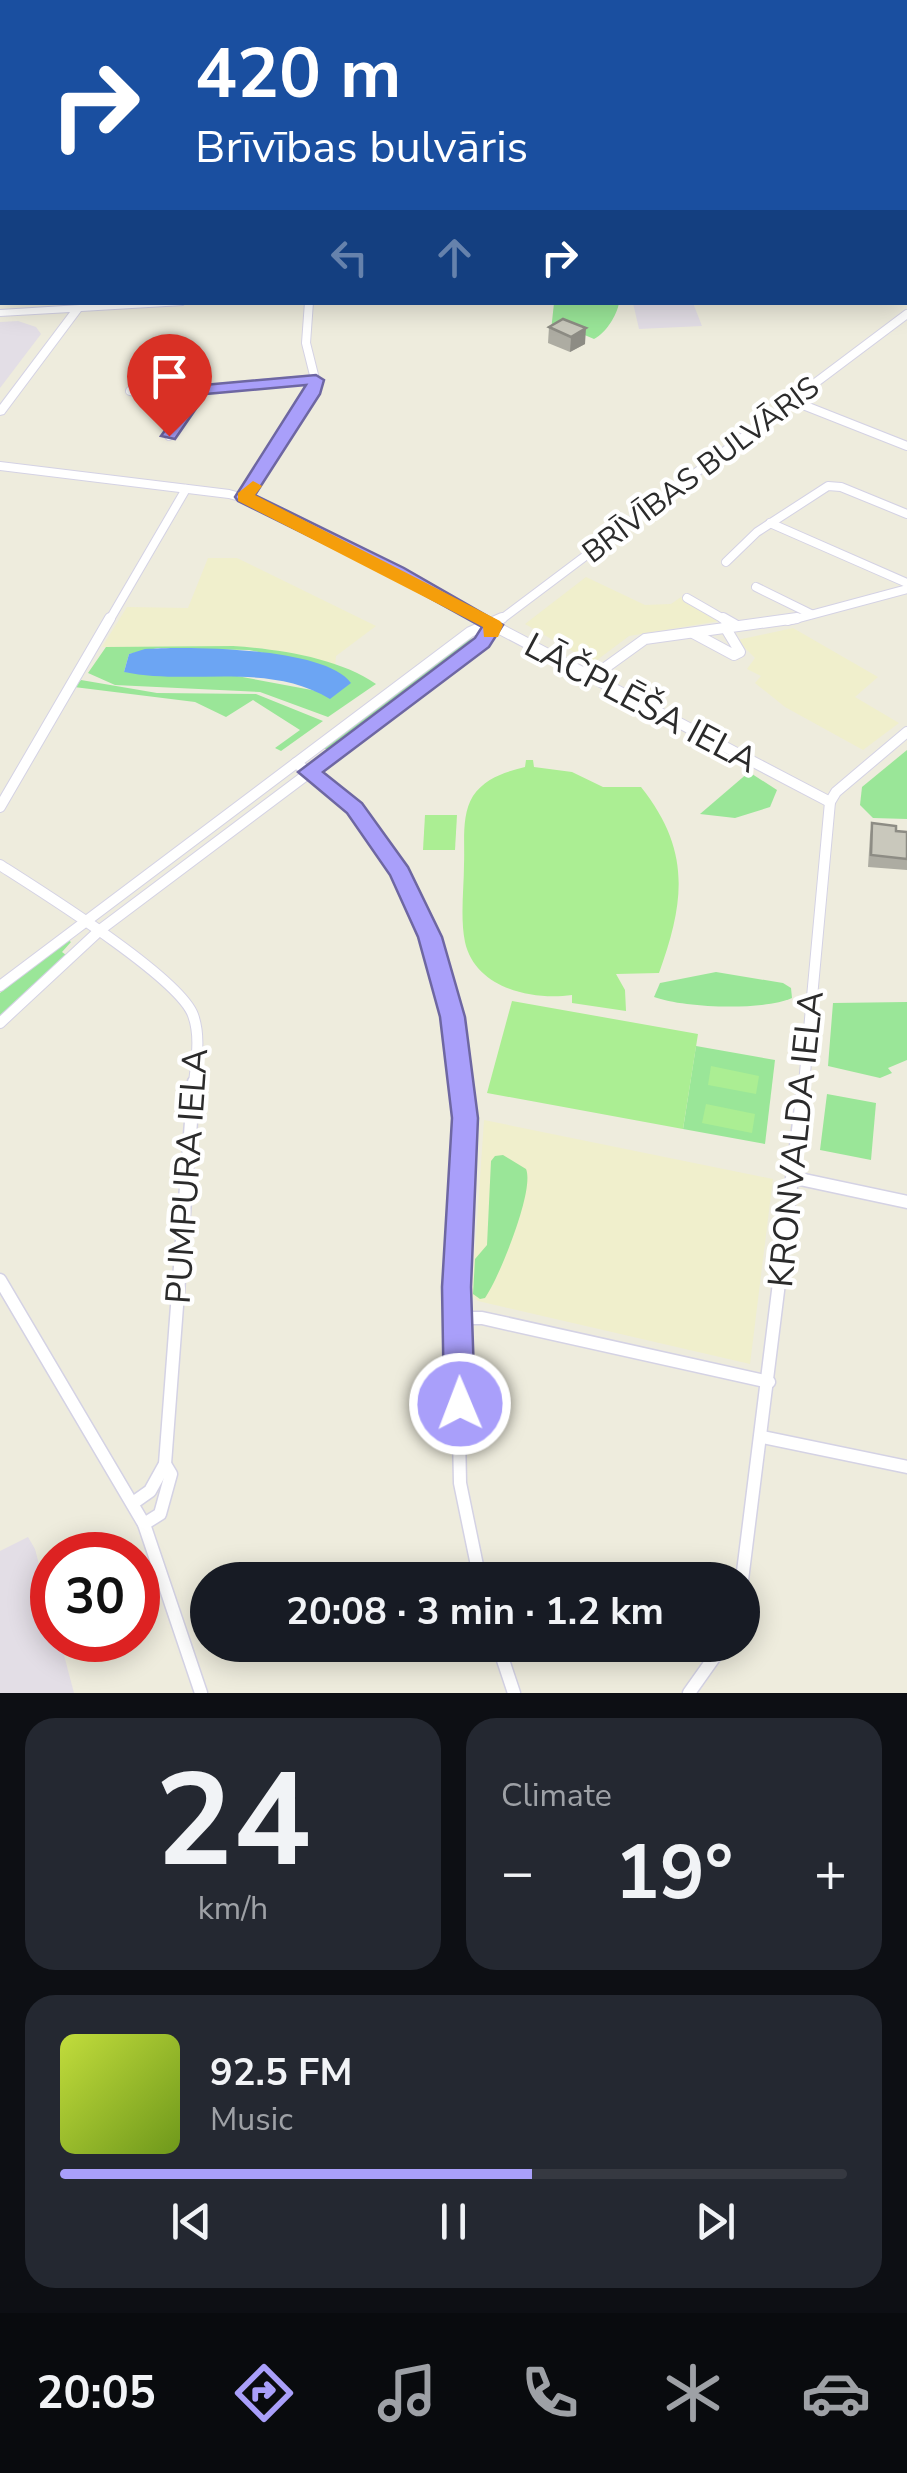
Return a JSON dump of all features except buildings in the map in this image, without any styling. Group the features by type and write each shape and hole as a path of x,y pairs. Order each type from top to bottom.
{"main road":[{"path":"0,313 80,305"},
{"path":"0,412 80,305"}],"street":[{"path":"244,497 311,394 316,380 306,340 309,305"},
{"name":"BRĪVĪBAS BULVĀRIS","path":"0,1022 100,930 482,642 493,625 907,314"},
{"path":"130,391 151,394 316,380"},
{"path":"169,436 196,401 199,389"},
{"path":"794,400 907,446"},
{"name":"LĀČPLĒŠA IELA","path":"0,466 244,497 397,572 830,802"},
{"path":"726,562 770,523 834,485 907,514"},
{"path":"0,807 186,488"},
{"path":"770,523 907,586"},
{"path":"591,678 636,643 725,627 783,622 907,586"},
{"path":"756,587 812,614"},
{"path":"687,598 738,626"},
{"name":"BRĪVĪBAS BULVĀRIS","path":"0,986 472,630 493,625"},
{"path":"692,632 734,654 740,652 725,627"},
{"path":"830,802 836,792 907,732"},
{"path":"296,763 354,808 381,840 400,872 440,970 452,1017 465,1118 458,1318 460,1483 476,1562"},
{"name":"KRONVALDA IELA","path":"745,1562 795,1178 830,802"},
{"path":"0,865 100,930"},
{"name":"PUMPURA IELA","path":"100,930 174,991 192,1011 198,1036 164,1464 171,1474 160,1514 144,1524"},
{"path":"795,1178 907,1202"},
{"path":"0,1280 144,1524 201,1693"},
{"path":"458,1318 482,1318 769,1382"},
{"path":"763,1437 907,1467"},
{"path":"133,1503 150,1491 164,1464"},
{"path":"504,1662 514,1693"},
{"path":"689,1693 711,1662"}],"shaded area":[{"path":"633,305 694,305 702,326 639,329"},
{"path":"18,321 36,327 41,334 0,388 0,322"},
{"path":"208,558 237,558 376,626 336,656 335,666 261,648 102,647 127,607 188,608"},
{"path":"586,577 645,605 671,604 681,597 719,621 629,636 593,663 525,624"},
{"path":"793,628 878,677 855,697 899,723 863,750 785,707 755,683 761,676 747,669 755,658 737,640"},
{"path":"484,1120 773,1179 750,1364 478,1301 472,1295"},
{"path":"28,1537 30,1540 30,1662 66,1662 74,1693 0,1693 0,1551"}],"green space":[{"path":"554,305 618,305 603,333 594,339 568,328 550,340"},
{"path":"473,636 469,642 473,645 334,749 319,749"},
{"path":"233,646 269,650 326,661 376,684 328,717 260,692 115,685 88,673 106,647","holes":["158,648 249,650 316,664 317,691 237,676 124,672 129,654"]},
{"path":"81,680 157,693 256,694 323,721 281,751 275,748 300,730 253,700 226,717 195,702 74,687"},
{"path":"907,750 907,819 873,818 860,805 862,787"},
{"path":"526,760 533,760 534,767 572,772 603,787 641,787 669,833 676,855 678,899 668,947 659,973 616,974 625,990 626,1011 572,1003 572,995 540,996 507,988 480,971 471,958 463,923 467,812 483,785 525,767"},
{"path":"749,772 777,790 770,807 735,818 700,814"},
{"path":"425,815 457,815 455,850 423,850"},
{"path":"68,940 71,942 62,952 66,955 0,1017 0,993"},
{"path":"716,972 783,983 791,988 792,998 762,1005 723,1006 684,1004 654,997 660,983"},
{"path":"512,1001 698,1034 683,1129 487,1093"},
{"path":"907,1002 907,1060 888,1068 892,1073 880,1078 828,1066 833,1003"},
{"path":"696,1046 775,1060 765,1144 683,1129"},
{"path":"711,1066 759,1076 756,1094 708,1085"},
{"path":"827,1094 876,1103 871,1160 820,1150"},
{"path":"706,1104 755,1114 752,1133 702,1123"},
{"path":"503,1155 526,1169 525,1195 499,1272 485,1298 480,1299 473,1294 475,1259 487,1245 491,1161"}],"water":[{"path":"145,649 222,649 286,656 336,671 351,683 330,699 306,688 255,677 149,676 124,672 129,654"}],"slow traffic":[{"path":"253,486 244,497 427,588 493,625 491,633"}],"route":[{"path":"169,436 196,401 199,389 316,380 311,394 244,497 397,572 493,625 482,642 309,772 354,808 381,840 430,937 445,986 465,1118 456,1287 460,1404"}]}
